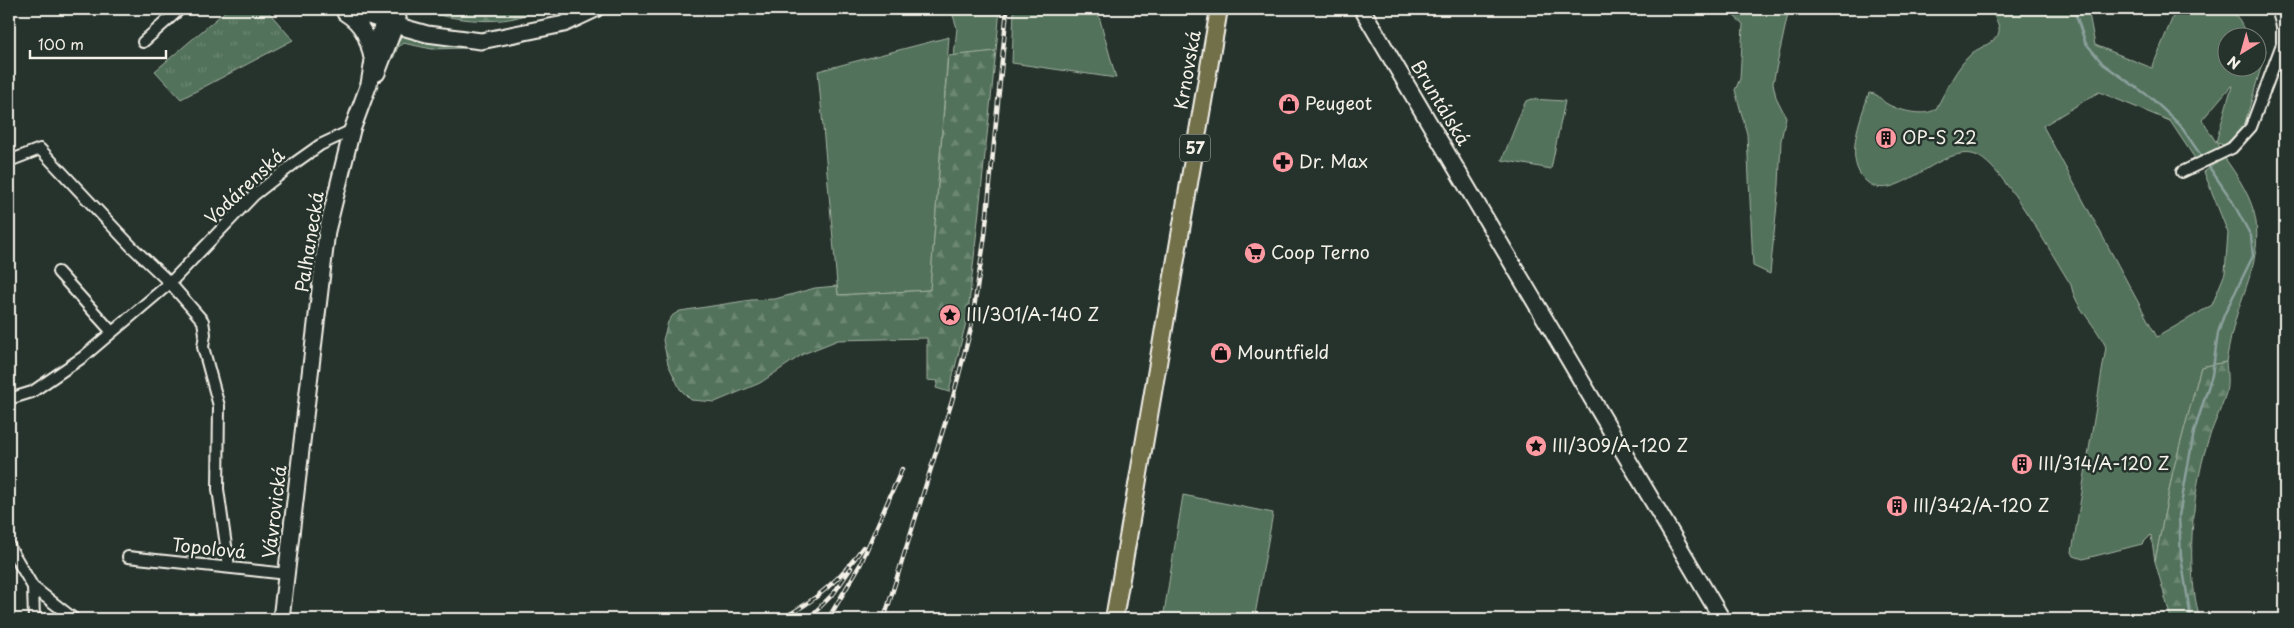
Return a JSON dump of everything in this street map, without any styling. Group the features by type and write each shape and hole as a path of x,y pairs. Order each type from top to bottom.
{"main road":[{"name":"Krnovská","path":"1114,619 1219,9"}],"street":[{"path":"143,42 180,9"},
{"path":"340,9 360,24 369,41 373,62"},
{"path":"348,9 388,17 454,39 481,41 564,24 596,9"},
{"name":"Bruntálská","path":"1362,9 1722,619"},
{"path":"2182,172 2232,148 2251,127 2282,44 2282,26 2277,9"},
{"name":"Palhanecká","path":"307,410 327,232 352,130 369,84 373,62 388,17"},
{"name":"Palhanecká","path":"369,84 376,77 388,17"},
{"name":"Vodárenská","path":"9,399 32,392 83,357 170,283 254,196 320,145 352,130"},
{"path":"9,161 40,149 131,246 170,283 203,321 205,334 203,347 219,406 218,489 229,567"},
{"path":"58,272 112,332"},
{"name":"Vávrovická","path":"281,619 307,410"},
{"path":"9,546 33,587 74,619"},
{"name":"Topolová","path":"128,557 286,574"},
{"path":"33,587 34,619"}],"green space":[{"path":"228,9 266,9 293,40 181,99 155,71"},
{"path":"410,9 532,9 531,12 518,17 488,21 455,18"},
{"path":"951,9 1000,9 996,51 954,56 957,28"},
{"path":"1014,9 1097,9 1116,78 1012,63"},
{"path":"1726,9 1789,9 1773,83 1776,97 1786,117 1781,140 1779,185 1770,274 1753,266 1747,134 1735,90 1740,79 1743,24"},
{"path":"2088,9 2095,45 2152,68 2176,9 2233,9 2243,28 2216,28 2216,78 2258,78 2245,123 2237,135 2224,145 2217,143 2219,148 2196,160 2170,121 2099,92 2043,126 2157,337 2212,305 2225,273 2228,233 2204,172 2224,157 2244,188 2252,205 2256,222 2256,246 2248,280 2235,320 2226,362 2201,367 2173,471 2155,561 2151,535 2142,544 2083,559 2074,556 2072,552 2106,347 2081,309 2071,285 2041,235 2001,177 1989,164 1978,156 1964,154 1950,157 1906,181 1892,186 1879,187 1867,182 1860,173 1856,163 1855,151 1858,127 1869,93 1878,96 1889,105 1906,111 1926,113 1936,109 1966,59 1998,36 1999,26 1990,10","holes":["2232,86 2216,142 2202,120"]},
{"path":"408,33 464,42 465,48 432,49 403,43 398,47 393,59 389,60 396,38"},
{"path":"949,37 930,290 838,295 818,71"},
{"path":"996,51 968,314 949,392 936,388 938,381 927,380 927,338 838,340 803,354 760,383 715,402 691,400 680,389 668,364 663,340 668,322 673,315 680,311 751,300 775,299 815,288 837,286 838,295 930,290 948,56"},
{"path":"1531,99 1565,101 1551,169 1502,160 1523,107 1526,101"},
{"path":"2226,362 2226,393 2207,444 2197,485 2194,508 2192,531 2193,577 2195,599 2200,619 2171,619 2155,561 2173,471 2201,367"},
{"path":"1183,495 1273,513 1255,615 1241,619 1163,619"}],"waterway":[{"path":"2074,9 2085,42 2103,64 2150,97 2180,125 2204,160"},
{"path":"2191,619 2181,557 2179,516 2194,432 2212,375 2218,333 2224,315 2253,256 2251,236 2231,199 2207,164"}],"railway":[{"path":"884,619 952,401 971,328 985,235 1007,9"},
{"path":"828,619 860,565 902,469"},
{"path":"781,619 805,605 837,579 863,547"},
{"path":"808,619 834,593 851,568"}],"place":[{"name":"Peugeot","path":"1289,104"},
{"name":"OP-S 22","path":"1886,138"},
{"name":"Dr. Max","path":"1283,162"},
{"name":"Coop Terno","path":"1255,253"},
{"name":"III/301/A-140 Z","path":"950,315"},
{"name":"Mountfield","path":"1221,353"},
{"name":"III/309/A-120 Z","path":"1536,446"},
{"name":"III/314/A-120 Z","path":"2022,464"},
{"name":"III/342/A-120 Z","path":"1897,506"}]}
